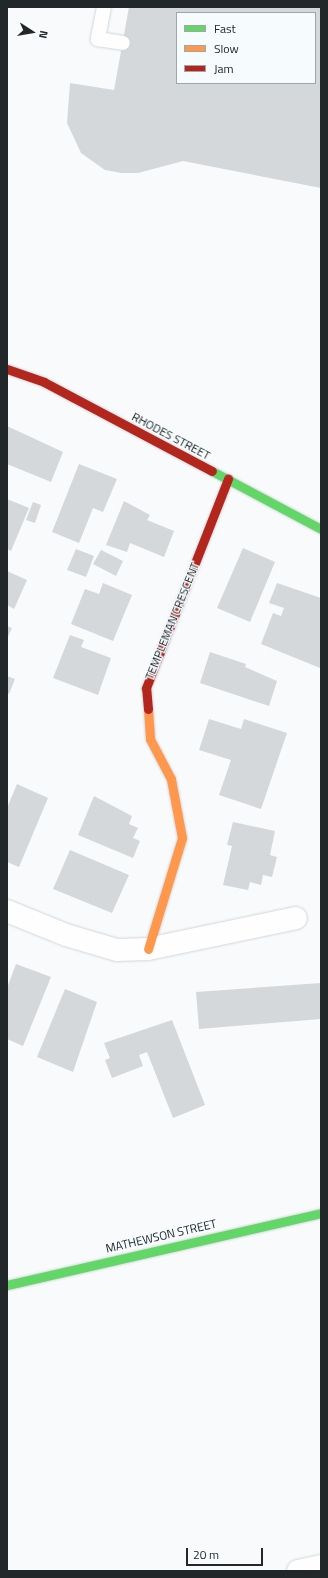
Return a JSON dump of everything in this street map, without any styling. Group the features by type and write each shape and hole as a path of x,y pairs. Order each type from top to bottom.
{"street":[{"name":"RHODES STREET","path":"7,369 44,382 321,528"},
{"name":"TEMPLEMAN CRESCENT","path":"148,949 182,838 171,779 150,739 146,688 228,480"},
{"path":"7,911 66,935 117,950 148,949 296,918"},
{"name":"MATHEWSON STREET","path":"7,1285 321,1213"},
{"path":"298,1571 321,1566"}],"lane":[{"path":"104,7 98,39 123,43"}],"building":[{"path":"129,7 321,7 321,188 183,161 138,173 121,173 105,170 81,153 67,123 70,83 114,90"},
{"path":"7,426 63,452 51,482 7,464"},
{"path":"79,464 117,479 103,512 93,508 79,543 52,532"},
{"path":"7,499 29,508 11,551 7,549"},
{"path":"124,501 150,515 147,520 174,531 164,557 130,543 127,552 106,545"},
{"path":"33,502 41,505 35,523 26,520"},
{"path":"243,548 275,562 250,622 217,608"},
{"path":"76,549 94,556 86,577 67,570"},
{"path":"101,550 123,561 116,576 93,564"},
{"path":"7,571 27,580 14,609 7,605"},
{"path":"103,583 132,595 113,641 71,624 85,589 99,594"},
{"path":"277,583 321,598 320,668 261,644 273,613 281,616 284,608 269,603"},
{"path":"7,626 12,628 7,639"},
{"path":"70,635 84,640 81,647 111,658 98,695 53,678"},
{"path":"210,652 246,664 245,667 277,681 269,706 200,683"},
{"path":"7,676 15,679 9,694 7,693"},
{"path":"209,719 241,729 244,719 287,733 261,809 219,795 231,760 199,750"},
{"path":"17,784 48,798 19,867 7,862 7,808"},
{"path":"94,796 132,816 129,824 138,828 133,838 140,841 133,858 78,835"},
{"path":"233,822 275,831 270,855 277,857 272,877 263,875 261,885 250,882 248,890 223,885 232,846 227,845"},
{"path":"70,850 129,875 112,913 53,889"},
{"path":"16,964 51,977 23,1046 7,1039 7,988"},
{"path":"321,983 321,1019 199,1029 196,992"},
{"path":"65,989 97,1002 73,1072 37,1057"},
{"path":"172,1020 205,1105 173,1118 147,1052 139,1055 143,1066 112,1078 105,1060 110,1058 104,1043"}],"traffic: fast":[{"path":"212,471 321,529"},
{"path":"7,1285 321,1213"}],"traffic: slow":[{"path":"148,709 150,739 171,779 182,838 148,949"}],"traffic: jam":[{"path":"7,369 44,382 212,471"},
{"path":"148,709 146,688 228,479"}]}
